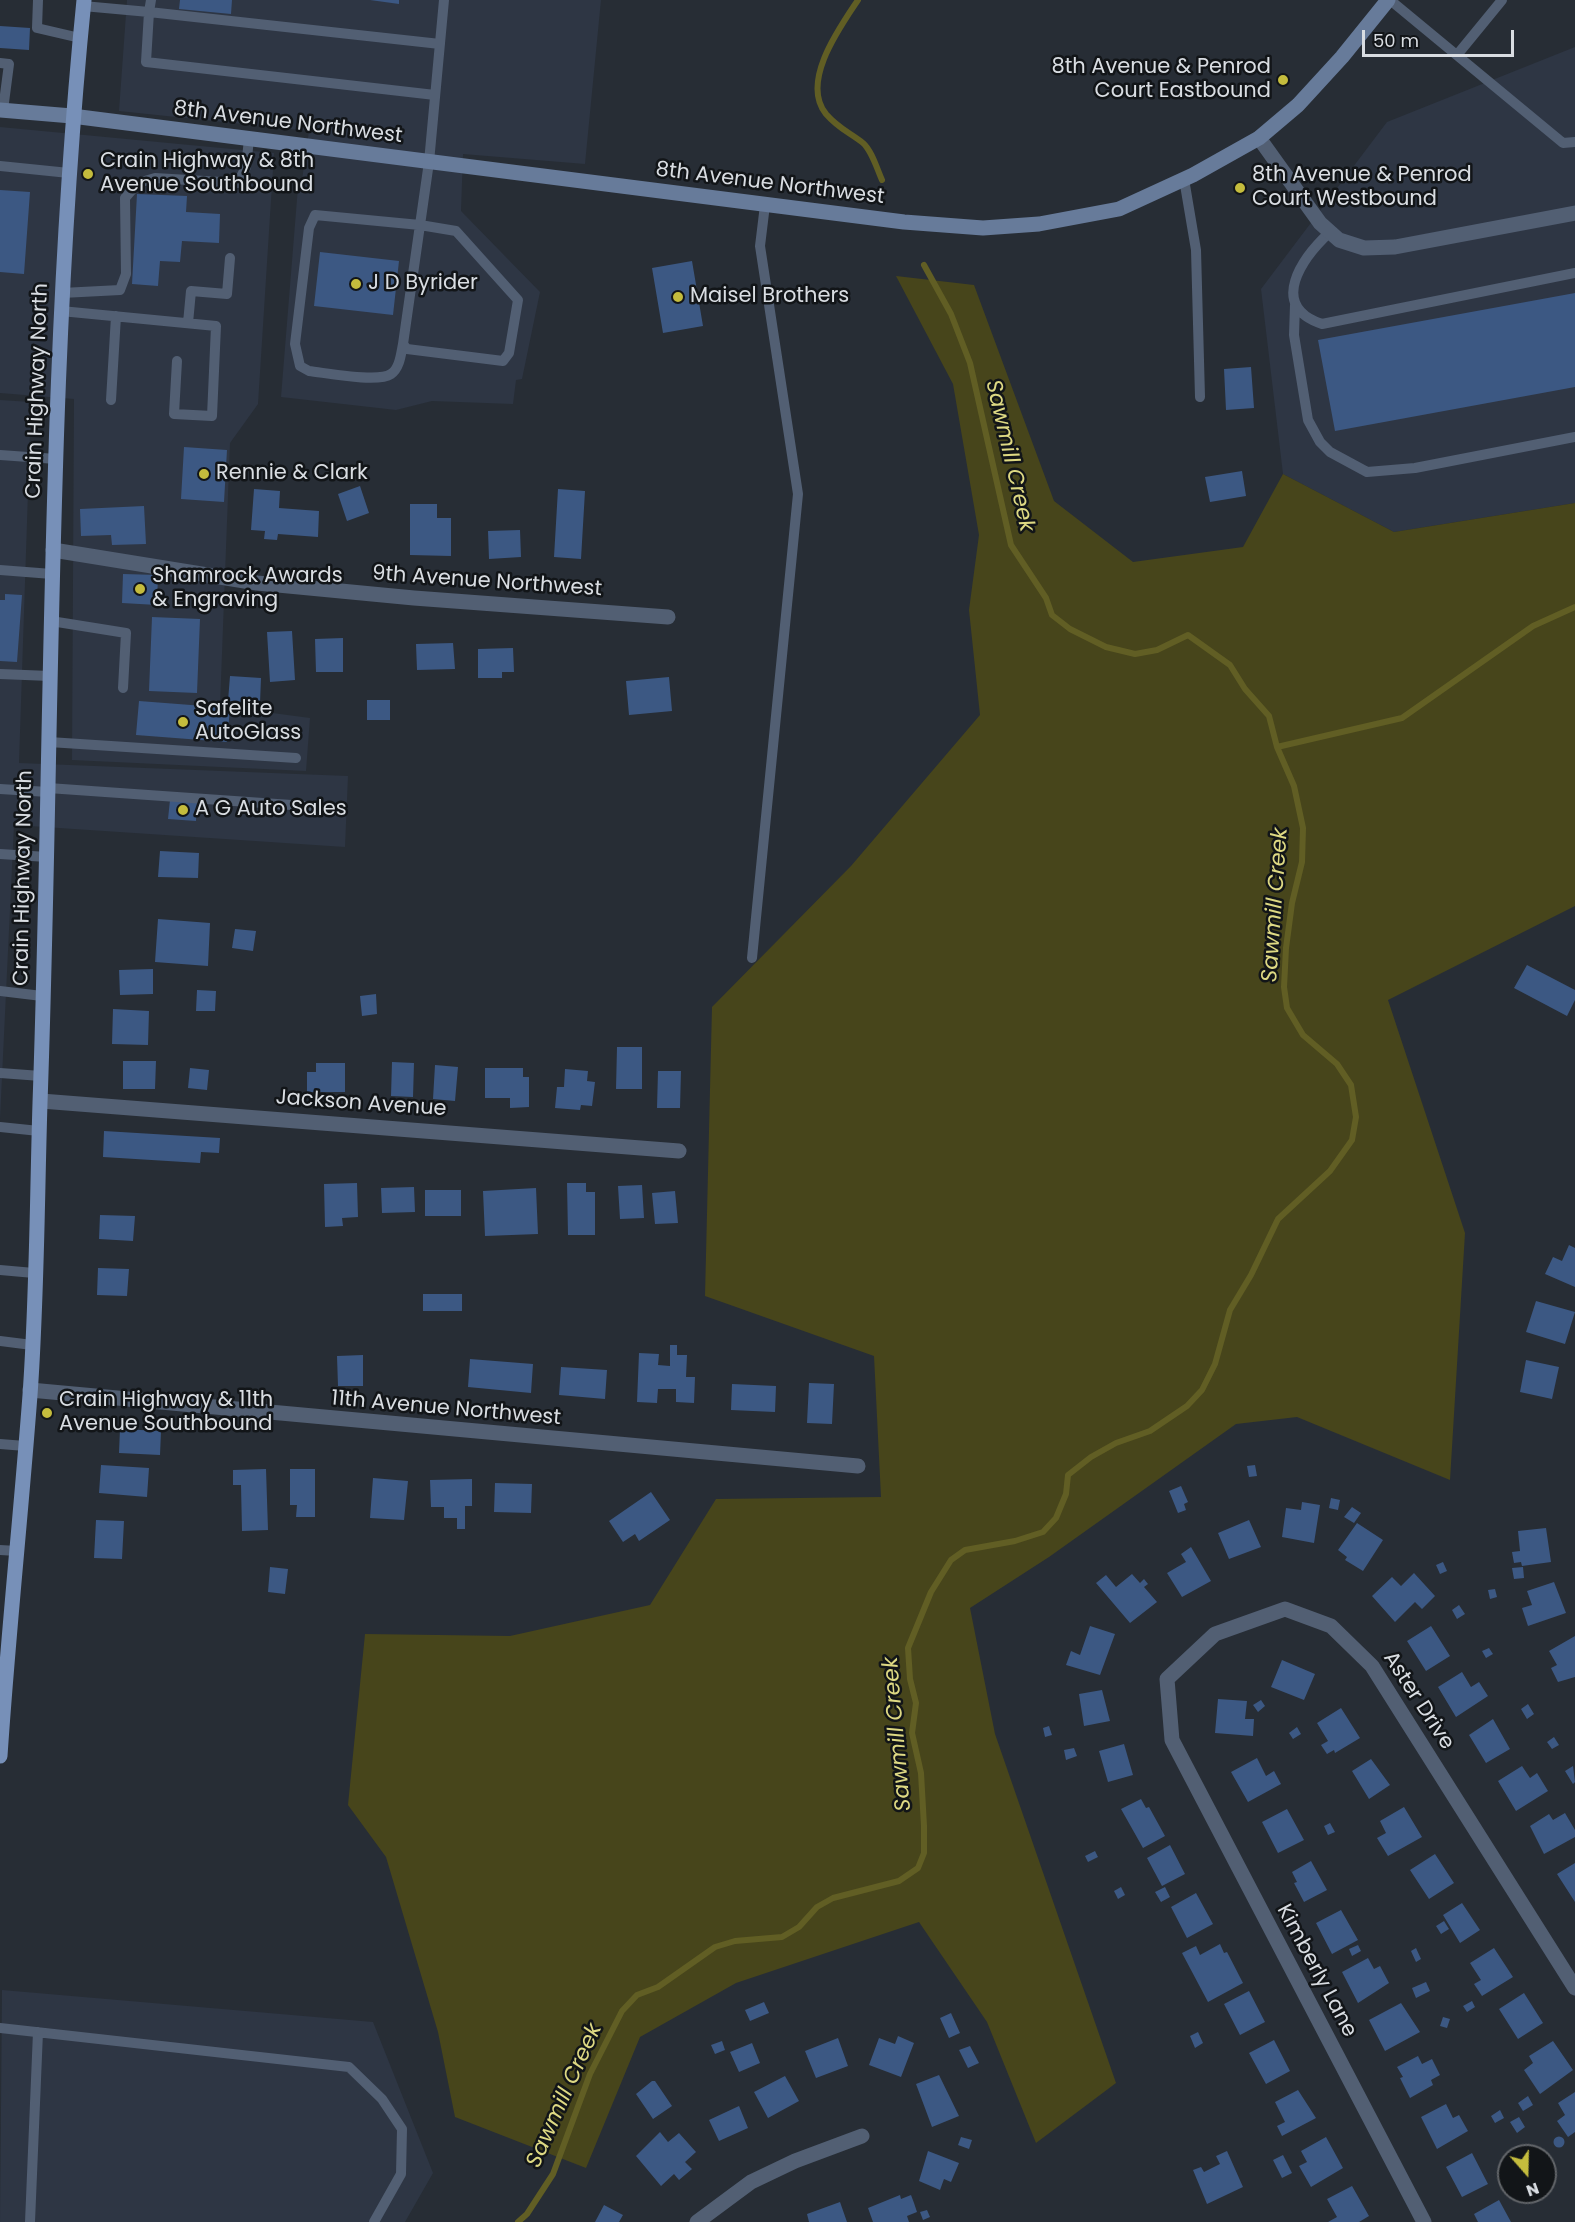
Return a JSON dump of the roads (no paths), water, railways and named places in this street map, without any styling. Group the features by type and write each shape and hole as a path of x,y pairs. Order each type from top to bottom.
{"main road":[{"name":"Crain Highway North","path":"0,1756 1,1719 30,1390 47,858 52,550 61,311 72,116 84,3"}],"street":[{"name":"8th Avenue Northwest","path":"2,110 72,116 903,222 983,228 1039,224 1119,209 1184,179 1259,138 1298,105 1342,57 1389,0"},
{"path":"1259,138 1320,223 1339,240 1364,248 1395,247 1575,213"},
{"name":"9th Avenue Northwest","path":"52,550 257,583 414,598 668,617"},
{"name":"Jackson Avenue","path":"40,1101 679,1151"},
{"name":"11th Avenue Northwest","path":"30,1390 858,1466"},
{"name":"Aster Drive","path":"1172,1740 1167,1680 1215,1634 1284,1609 1331,1626 1372,1665 1575,1988"},
{"name":"Kimberly Lane","path":"1172,1740 1424,2222"},
{"path":"697,2222 750,2182 795,2161 862,2136"}],"lane":[{"path":"38,0 37,28 80,38"},
{"path":"151,0 146,62 435,95"},
{"path":"403,344 407,349 503,361 509,353 518,300 456,231 420,225 315,215 309,228 295,344 300,366 309,371 380,378 392,374 399,363 403,344 420,225 429,162 444,0"},
{"path":"1389,0 1563,143 1575,142"},
{"path":"1457,55 1502,0"},
{"path":"84,3 440,44"},
{"path":"0,63 9,64 2,110"},
{"path":"62,293 120,290 126,274 125,198 138,183 155,178 238,183 246,167 249,139"},
{"path":"0,166 69,173"},
{"path":"1184,179 1196,250 1200,397"},
{"path":"752,958 798,494 760,246 765,205"},
{"path":"1330,232 1299,269 1293,293 1294,335 1308,420 1320,442 1330,452 1367,472 1415,468 1575,437"},
{"path":"188,323 191,291 227,294 230,258"},
{"path":"1295,305 1311,320 1322,324 1333,323 1575,273"},
{"path":"61,311 216,326 212,416 174,414 177,361"},
{"path":"111,400 116,316"},
{"path":"0,455 56,459"},
{"path":"0,570 52,574"},
{"path":"51,621 126,633 123,688"},
{"path":"0,674 50,676"},
{"path":"49,742 296,758"},
{"path":"0,789 320,807"},
{"path":"0,854 47,858"},
{"path":"0,991 42,996"},
{"path":"0,1073 41,1076"},
{"path":"0,1127 39,1131"},
{"path":"0,1270 34,1273"},
{"path":"0,1341 32,1345"},
{"path":"0,1444 25,1446"},
{"path":"0,1550 17,1551"},
{"path":"0,2028 348,2067 382,2099 402,2129 401,2174 374,2222"},
{"path":"30,2222 38,2032"}],"waterway":[{"name":"Sawmill Creek","path":"858,0 833,39 826,55 820,71 819,101 831,119 866,146 882,180"},
{"name":"Sawmill Creek","path":"518,2222 527,2214 553,2174 590,2074 622,2011 637,1995 658,1987 715,1947 735,1941 782,1937 799,1927 817,1907 833,1898 899,1881 918,1868 924,1853 924,1826 921,1773 912,1733 916,1703 910,1679 908,1648 931,1592 951,1560 965,1550 1015,1541 1043,1532 1056,1518 1066,1494 1068,1475 1091,1457 1116,1443 1150,1431 1187,1406 1202,1390 1215,1364 1230,1310 1251,1275 1278,1219 1330,1171 1352,1140 1356,1117 1351,1085 1337,1064 1303,1035 1287,1008 1284,987 1286,948 1292,903 1302,862 1303,828 1294,786 1277,747 1269,716 1245,689 1230,665 1188,635 1157,650 1135,654 1106,647 1070,629 1052,615 1046,598 1011,545 970,363 951,314 924,265"},
{"path":"1277,747 1402,718 1533,626 1575,607"}],"place":[{"name":"8th Avenue & Penrod Court Eastbound","path":"1283,80"},
{"name":"Crain Highway & 8th Avenue Southbound","path":"88,174"},
{"name":"8th Avenue & Penrod Court Westbound","path":"1240,188"},
{"name":"J D Byrider","path":"356,284"},
{"name":"Maisel Brothers","path":"678,297"},
{"name":"Rennie & Clark","path":"204,474"},
{"name":"Shamrock Awards & Engraving","path":"140,589"},
{"name":"Safelite AutoGlass","path":"183,722"},
{"name":"A G Auto Sales","path":"183,810"},
{"name":"Crain Highway & 11th Avenue Southbound","path":"47,1413"}]}
